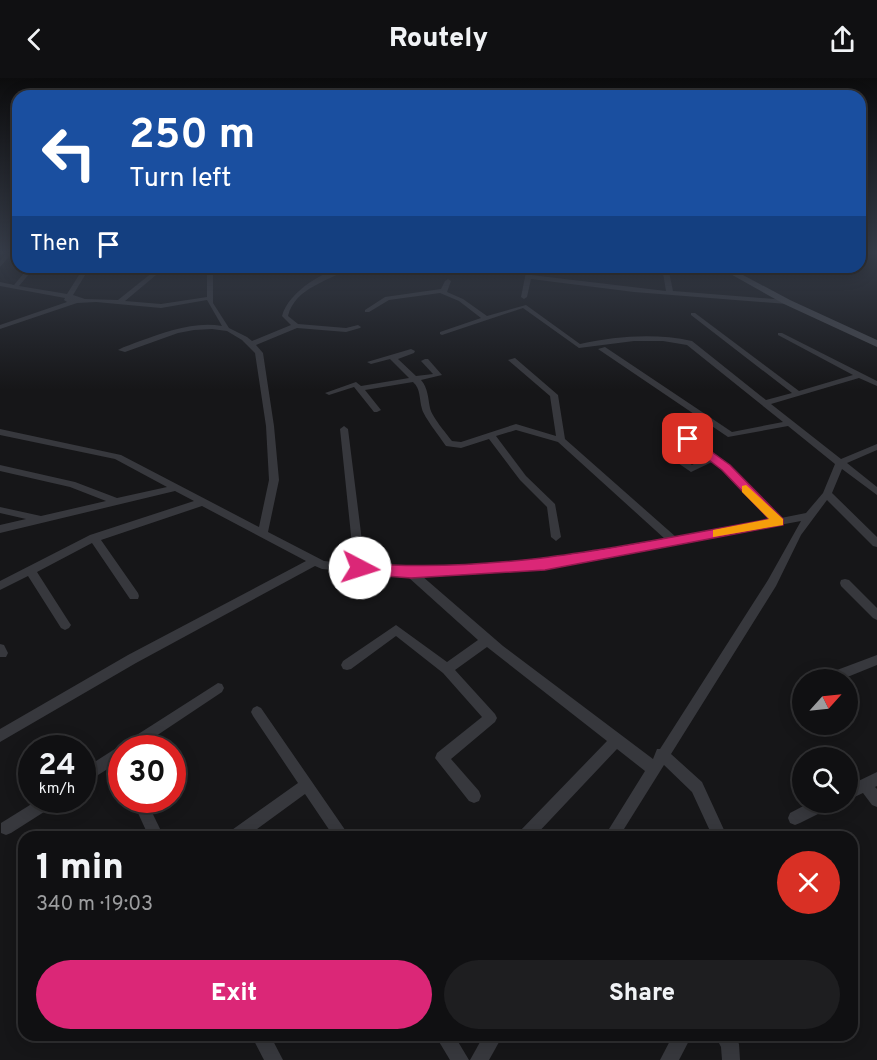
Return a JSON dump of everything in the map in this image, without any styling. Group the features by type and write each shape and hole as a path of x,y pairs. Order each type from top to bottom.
{"street":[{"path":"65,303 68,299"},
{"path":"83,299 87,300"},
{"path":"120,302 124,299"},
{"path":"0,327 65,303 87,300 161,306 205,299"},
{"path":"210,299 210,303 226,327 252,344 259,353 274,480 263,534"},
{"path":"295,299 288,306 285,316 296,326"},
{"path":"366,311 386,299"},
{"path":"457,299 486,318"},
{"path":"745,299 786,302"},
{"path":"780,299 877,344"},
{"path":"442,333 524,306 579,346 599,341 650,340 689,343 877,492"},
{"path":"693,314 798,394"},
{"path":"122,350 183,329 211,325 226,327"},
{"path":"252,344 296,326 346,330 358,327"},
{"path":"780,334 877,384"},
{"path":"602,349 731,435 791,423"},
{"path":"393,358 411,351"},
{"path":"371,362 391,356 417,381 425,396 426,409 449,444 461,445 516,427 561,440 674,541"},
{"path":"512,360 554,395 561,440"},
{"path":"361,388 417,381 438,375 425,361"},
{"path":"766,403 860,375"},
{"path":"329,393 356,384 377,410"},
{"path":"668,424 714,458 779,522"},
{"path":"344,429 360,568"},
{"path":"0,432 118,457 322,565 411,573 545,565 809,516"},
{"path":"490,435 524,478 552,506 556,537"},
{"path":"688,439 665,450 691,469 714,458"},
{"path":"615,831 772,583 797,534 827,494 840,463 877,447"},
{"path":"0,468 72,484 118,502"},
{"path":"0,529 176,488"},
{"path":"827,494 877,543"},
{"path":"0,586 94,538 203,502"},
{"path":"0,510 42,520"},
{"path":"94,538 134,596"},
{"path":"0,736 132,659 315,561"},
{"path":"30,570 65,625"},
{"path":"411,573 548,690 653,768"},
{"path":"845,583 877,615"},
{"path":"347,665 396,630 447,669 491,718 442,759 474,796"},
{"path":"447,669 487,640"},
{"path":"854,669 877,660"},
{"path":"151,735 218,688"},
{"path":"257,712 339,831"},
{"path":"530,831 617,740"},
{"path":"662,754 697,787 718,831"},
{"path":"871,782 877,801"},
{"path":"242,831 307,784"},
{"path":"6,828 30,813"},
{"path":"145,813 154,831"},
{"path":"795,818 805,813"},
{"path":"263,1041 274,1060"},
{"path":"448,1041 460,1060"},
{"path":"479,1060 490,1041"},
{"path":"669,1060 680,1041"},
{"path":"728,1041 731,1060"}],"slow traffic":[{"path":"717,533 779,522 746,489"}],"route":[{"path":"360,568 411,573 545,565 779,522 726,468 688,439"}]}
